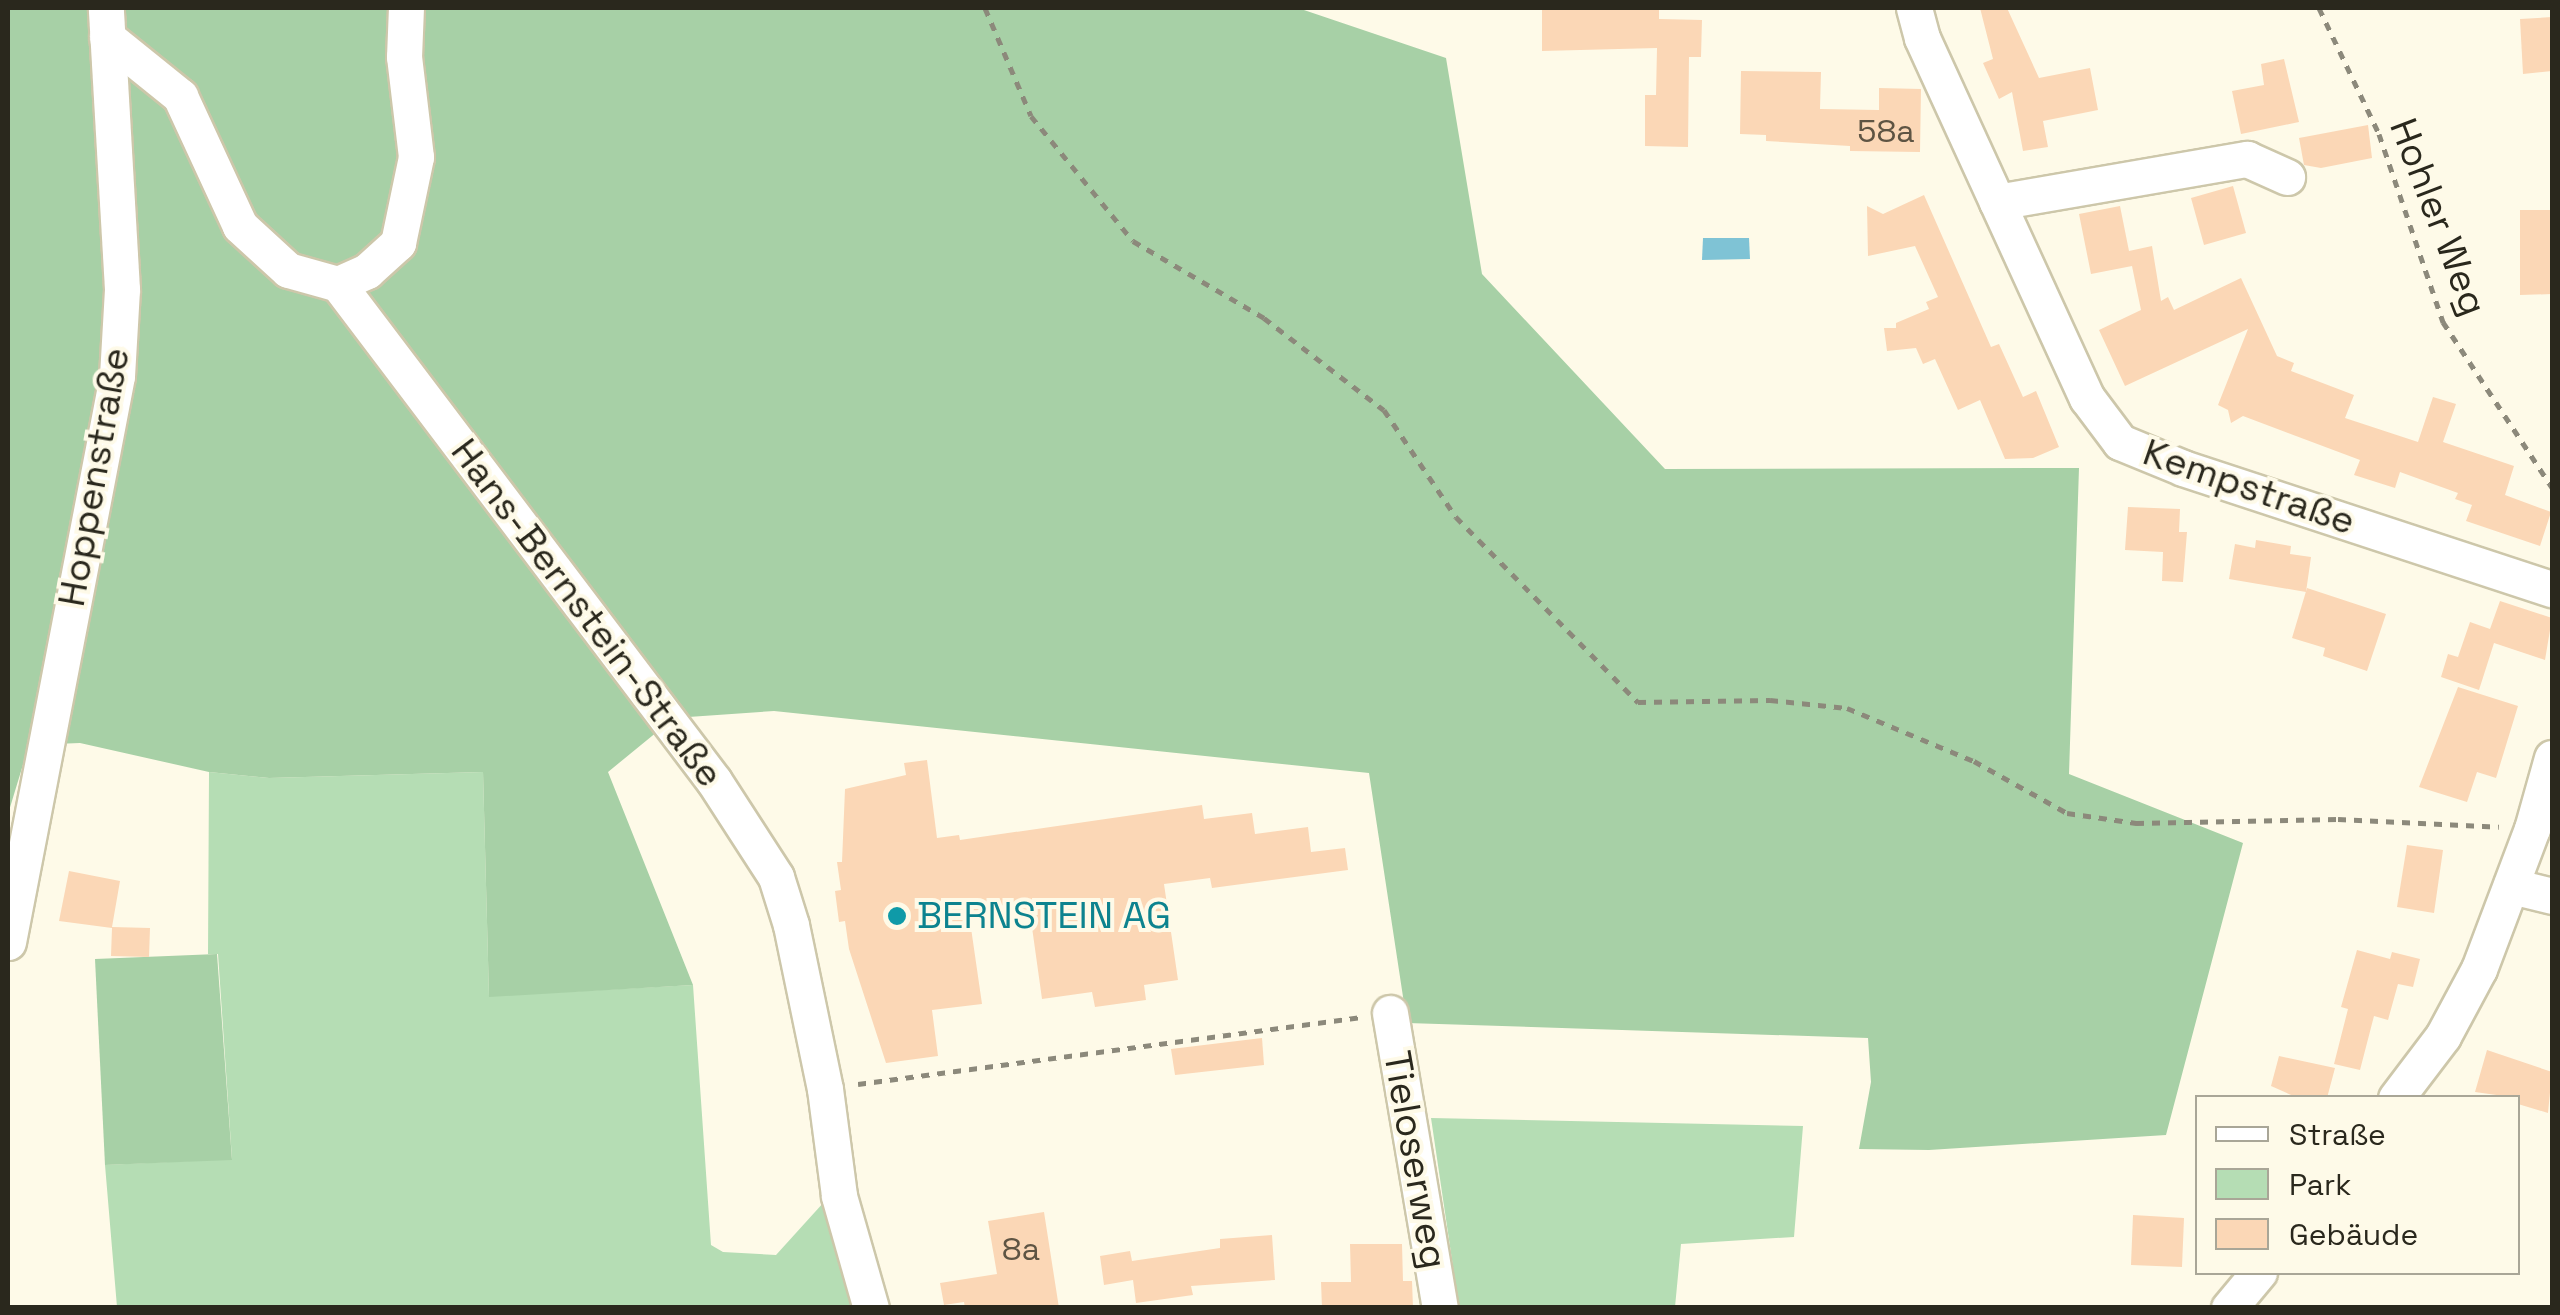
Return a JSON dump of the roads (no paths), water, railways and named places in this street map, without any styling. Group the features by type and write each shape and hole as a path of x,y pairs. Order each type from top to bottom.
{"street":[{"path":"106,22 180,96 240,226 288,270 338,284 367,271 398,242 416,157 404,56 406,8"},
{"name":"Kempstraße","path":"1914,8 1922,38 2086,398 2120,442 2183,468 2552,589"},
{"name":"Hoppenstraße","path":"8,942 117,376 122,288 106,22"},
{"path":"1997,202 2227,160 2247,159 2287,177"},
{"name":"Hans-Bernstein-Straße","path":"338,284 692,752 776,877 791,925 825,1088 839,1196 872,1308"},
{"path":"2398,1095 2442,1036 2470,986 2532,828 2552,758"},
{"path":"2511,886 2552,896"},
{"name":"Tieloserweg","path":"1390,1013 1440,1308"},
{"path":"2229,1308 2256,1275"}],"water":[{"path":"1703,238 1749,238 1750,259 1702,260"}],"place":[{"name":"BERNSTEIN AG","path":"897,916"}]}
